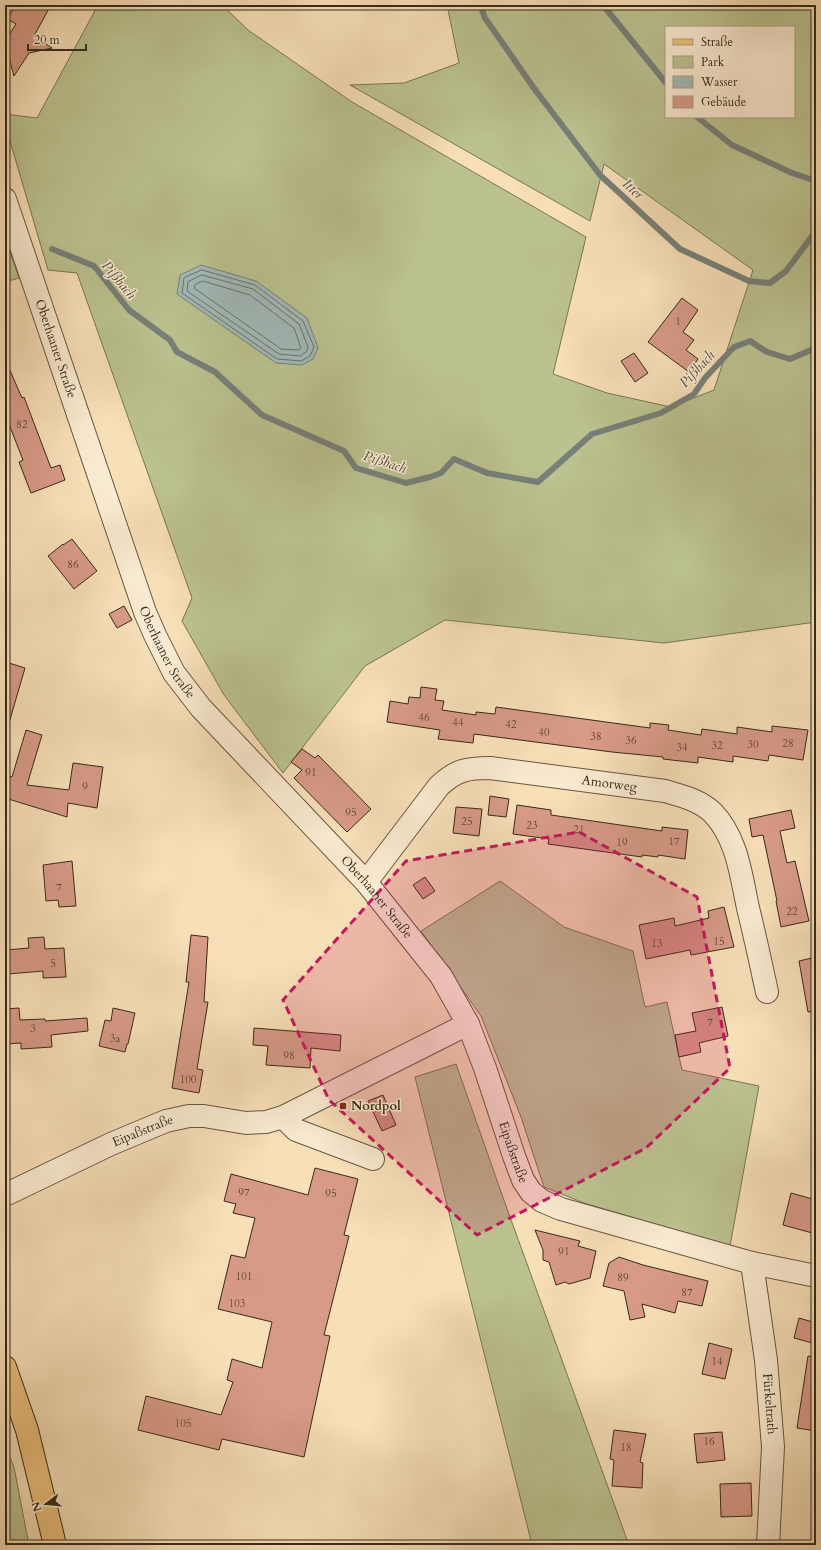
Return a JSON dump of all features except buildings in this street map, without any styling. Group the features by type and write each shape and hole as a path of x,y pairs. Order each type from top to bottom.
{"main road":[{"path":"5,1367 27,1430 55,1545"}],"street":[{"name":"Oberhaaner Straße","path":"5,199 146,612 174,672 201,708 366,882 441,976 468,1024"},
{"name":"Amorweg","path":"366,882 439,786 450,776 460,771 474,768 490,768 665,791 690,798 701,804 721,823 729,837 737,859 766,992"},
{"name":"Eipaßstraße","path":"9,1193 111,1144 166,1121 189,1116 204,1116 246,1123 266,1122 283,1117 468,1024 485,1068 523,1180 531,1192 542,1201 561,1209 752,1263 816,1276"},
{"path":"283,1117 296,1130 373,1159"},
{"path":"5,1212 9,1193"},
{"name":"Fürkeltrath","path":"752,1263 766,1360 773,1447 768,1545"}],"highlighted area":[{"path":"579,832 697,897 730,1068 646,1148 477,1235 329,1100 283,1000 406,861"}],"green space":[{"path":"98,5 222,5 248,30 352,102 586,237 553,374 607,393 671,407 714,390 753,270 604,164 590,221 350,85 404,83 459,63 447,5 816,5 816,622 664,643 445,620 365,666 283,773 224,695 182,621 192,598 77,273 48,270 5,124 5,114 37,118"},
{"path":"5,238 19,278 5,282"},
{"path":"500,881 564,927 633,951 645,1007 667,1002 682,1070 759,1086 730,1246 584,1203 544,1187 521,1117 481,1016 421,931"},
{"path":"456,1064 629,1545 532,1545 415,1077"},
{"path":"5,1445 14,1467 29,1545 5,1545"}],"water":[{"path":"201,265 256,281 307,318 318,348 313,359 302,365 276,363 177,294 180,275"}],"waterway":[{"name":"Itter","path":"480,5 485,18 536,91 600,175 680,249 749,281 770,283 786,271 816,231"},
{"path":"603,5 665,82"},
{"path":"698,118 732,145 792,173 816,181"},
{"name":"Pißbach","path":"52,249 94,266 129,310 170,340 177,352 215,372 262,415 344,451 356,468 406,483 441,473 454,459 487,473 538,482 592,434 661,413 694,394 705,378 734,347 750,341 767,352 790,359 816,348"}],"place":[{"name":"Nordpol","path":"343,1106"}]}
